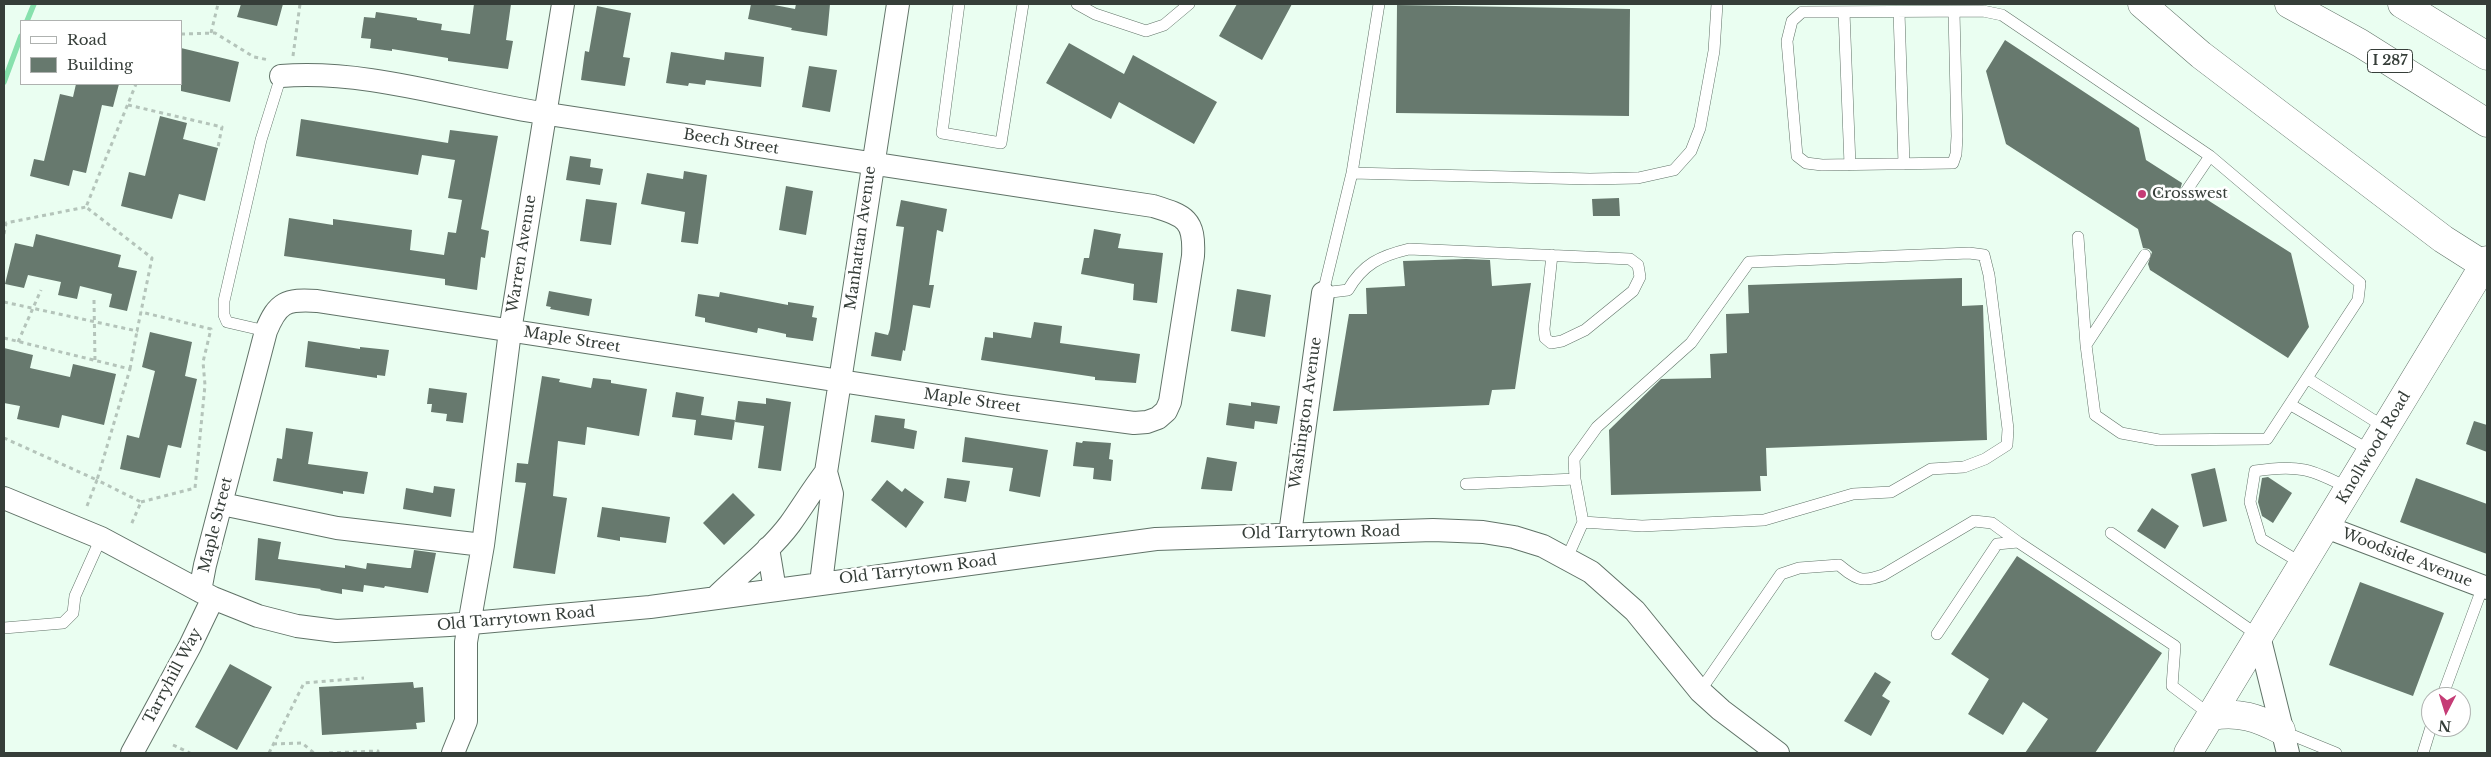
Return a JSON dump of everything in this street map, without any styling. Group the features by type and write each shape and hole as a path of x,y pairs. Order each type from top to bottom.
{"main road":[{"path":"2142,4 2201,55 2443,239 2486,264"},
{"name":"I 287","path":"2289,4 2360,42 2487,123"},
{"path":"2402,4 2487,56"},
{"name":"Knollwood Road","path":"2188,753 2486,264"},
{"path":"2212,716 2230,713 2242,714 2266,722 2284,742"}],"street":[{"name":"Warren Avenue","path":"469,623 483,544 510,331 563,4"},
{"name":"Manhattan Avenue","path":"821,583 832,494 826,472 872,163 898,4"},
{"name":"Beech Street","path":"282,68 309,74 359,78 544,114 1153,206 1181,215 1190,224 1194,238 1193,256 1170,402 1166,411 1158,418"},
{"name":"Washington Avenue","path":"1290,534 1323,293"},
{"name":"Maple Street","path":"207,595 205,565 266,331 272,317 281,304 296,300 1118,422 1147,422 1158,418"},
{"name":"Manhattan Avenue","path":"715,598 768,548 790,524 810,492 826,472"},
{"name":"Old Tarrytown Road","path":"4,498 101,538 207,595 266,618 297,626 336,631 469,623 650,607 1156,539 1433,530 1483,532 1514,537 1542,546 1567,558 1608,586 1635,611 1700,691 1721,710 1778,753"},
{"path":"222,504 337,528 483,544"},
{"name":"Woodside Avenue","path":"2326,527 2485,587"},
{"path":"768,548 775,590"},
{"name":"Tarryhill Way","path":"132,753 190,646 207,595"},
{"path":"452,753 466,721 466,642 469,623"},
{"path":"2259,636 2284,742"}],"lane":[{"path":"959,4 942,133 1001,142 1023,4"},
{"path":"1077,4 1095,14 1146,31 1164,25 1189,4"},
{"path":"1379,4 1352,173 1323,293 1348,290 1357,274 1371,263 1388,254 1409,249 1552,255 1630,259 1638,265 1640,277 1633,291 1585,330 1562,341 1551,343 1546,338 1544,329 1552,255"},
{"path":"1352,173 1600,179 1638,178 1674,170 1691,151 1700,128 1714,51 1717,4"},
{"path":"1954,12 1956,154 1953,163 1850,165 1806,163 1797,156 1788,41 1792,21 1802,12 1983,11 2002,15 2210,156 2360,283 2358,300 2267,439 2159,440 2121,432 2095,414 2086,345 2078,237"},
{"path":"1844,12 1850,165"},
{"path":"1899,12 1904,164"},
{"path":"266,331 227,322 224,315 224,301 261,140 282,68"},
{"path":"2187,190 2210,156"},
{"path":"1567,558 1583,522 1574,479 1574,459 1596,427 1691,343 1749,262 1969,253 1984,255 1993,304 2008,429 2007,445 1985,459 1964,467 1932,469 1891,492 1853,494 1764,520 1642,526 1583,522"},
{"path":"2086,345 2145,255"},
{"path":"2308,379 2386,428"},
{"path":"2291,405 2371,451"},
{"path":"2304,564 2261,539 2250,502 2255,471 2285,466 2319,473 2350,489"},
{"path":"1466,484 1574,479"},
{"path":"1700,691 1781,574 1799,568 1839,565 1854,578 1868,581 1883,575 1974,521 1992,523 2175,646 2172,686 2212,716"},
{"path":"2111,533 2259,636"},
{"path":"4,628 63,623 73,613 75,596 101,538"},
{"path":"1937,634 1997,544 2018,542"},
{"path":"2446,687 2466,631 2485,587"},
{"path":"2423,753 2428,737"},
{"path":"2284,742 2336,753"}],"path":[{"path":"212,33 218,4"},
{"path":"182,34 212,33 254,57 282,68 300,4"},
{"path":"86,207 136,85"},
{"path":"128,105 222,126 218,147"},
{"path":"4,234 6,223 86,207 152,258 130,369 97,480 87,506"},
{"path":"18,342 41,290"},
{"path":"94,300 95,360"},
{"path":"4,302 137,331"},
{"path":"4,438 141,502 195,488 205,385 203,362 211,329 141,312"},
{"path":"4,338 130,369"},
{"path":"131,525 141,502"},
{"path":"268,753 304,683 364,678"},
{"path":"273,744 302,743 314,753"},
{"path":"173,745 190,753"},
{"path":"329,753 378,751 378,753"}],"building":[{"path":"241,4 283,4 277,26 237,17"},
{"path":"474,4 511,4 506,40 513,41 508,69 448,61 448,58 392,49 392,51 370,48 371,39 361,38 364,17 375,18 376,12 417,18 417,20 442,24 441,30 470,34"},
{"path":"751,4 769,4 795,9 796,4 830,4 827,36 791,30 792,28 748,19"},
{"path":"1237,4 1292,4 1262,60 1219,36"},
{"path":"1397,5 1630,9 1629,116 1396,113"},
{"path":"597,6 631,13 623,57 630,58 625,86 581,80 585,51 589,52"},
{"name":"Crosswest","path":"2005,40 2139,128 2146,160 2182,183 2180,190 2182,196 2190,197 2195,192 2291,253 2309,327 2288,358 2150,270 2148,264 2152,252 2149,249 2143,248 2138,229 2006,144 1986,71"},
{"path":"1069,43 1124,74 1133,55 1217,102 1194,144 1119,102 1111,119 1046,83"},
{"path":"182,48 239,62 230,102 181,91"},
{"path":"671,52 724,60 725,52 764,57 761,87 706,80 705,85 689,83 688,86 666,83"},
{"path":"809,66 837,70 830,112 802,107"},
{"path":"76,85 119,85 113,107 102,105 86,173 73,170 69,186 30,176 34,159 44,161 60,94 73,97"},
{"path":"160,116 187,123 183,139 218,148 205,201 179,194 172,219 121,206 129,172 145,176"},
{"path":"301,119 448,143 450,130 498,136 481,229 489,231 485,258 481,257 477,290 445,285 445,279 284,256 289,218 333,225 333,219 412,230 410,250 444,255 448,232 456,233 462,200 448,198 455,160 422,155 418,175 296,156"},
{"path":"570,156 591,159 590,167 603,169 600,185 566,180"},
{"path":"684,171 707,175 698,244 681,242 685,212 641,204 647,173 683,179"},
{"path":"786,186 813,191 806,235 779,230"},
{"path":"1619,198 1620,216 1593,216 1592,199"},
{"path":"586,199 617,203 611,245 580,241"},
{"path":"901,200 947,209 943,232 937,230 929,285 934,285 930,308 913,305 905,351 903,350 901,361 871,356 875,332 888,335 890,329 904,227 896,226"},
{"path":"1094,229 1121,234 1118,248 1163,253 1157,303 1133,300 1134,284 1081,274 1084,258 1089,258"},
{"path":"36,234 121,255 118,267 137,271 127,311 109,307 112,294 80,286 77,299 58,295 61,282 28,275 24,288 5,284 15,243 33,247"},
{"path":"1490,260 1492,286 1531,283 1515,389 1492,390 1489,405 1333,411 1349,314 1367,314 1366,288 1405,286 1403,261"},
{"path":"1962,278 1962,306 1983,305 1987,440 1766,448 1767,476 1760,476 1761,491 1611,495 1609,430 1661,379 1711,378 1710,354 1727,353 1726,314 1749,313 1748,285"},
{"path":"1237,289 1271,295 1265,337 1231,331"},
{"path":"549,291 592,299 589,316 550,309 551,307 546,306"},
{"path":"720,292 788,305 788,302 814,306 812,317 817,318 813,341 786,337 786,334 758,328 757,333 705,322 705,318 695,316 698,294 719,297"},
{"path":"1034,322 1062,326 1060,343 1140,354 1136,383 1095,380 1095,377 981,360 985,337 993,338 993,332 1031,338"},
{"path":"150,332 192,342 185,376 197,379 181,448 168,445 160,478 120,469 127,435 139,438 155,371 142,367"},
{"path":"308,341 360,349 360,347 389,350 385,376 377,375 377,378 305,367"},
{"path":"4,348 33,355 30,368 70,377 73,364 116,374 104,425 62,415 59,428 17,419 20,406 4,403"},
{"path":"542,376 560,379 559,382 591,388 593,378 611,380 611,383 647,389 639,436 587,427 585,445 558,441 553,496 567,498 555,574 513,568 526,483 515,482 517,463 528,464"},
{"path":"429,388 467,393 463,423 446,421 447,414 431,412 432,404 427,404"},
{"path":"676,392 704,397 701,415 735,420 732,440 694,435 696,420 672,417"},
{"path":"766,398 791,402 781,471 758,468 764,426 735,422 738,401 766,404"},
{"path":"1251,402 1280,406 1277,424 1255,421 1254,429 1226,425 1229,403 1251,406"},
{"path":"875,415 905,419 904,428 917,431 914,449 871,442"},
{"path":"2474,421 2487,425 2487,452 2466,444"},
{"path":"286,428 313,432 308,464 368,472 364,494 343,491 343,494 273,481 277,458 282,459"},
{"path":"965,437 1048,450 1040,497 1009,491 1013,468 962,462"},
{"path":"1083,441 1111,443 1109,459 1113,460 1111,481 1093,479 1094,468 1073,466 1076,442 1082,443"},
{"path":"1207,457 1237,462 1232,491 1201,489"},
{"path":"2215,468 2227,521 2203,527 2191,474"},
{"path":"2268,477 2292,493 2273,523 2262,516 2258,502 2262,478"},
{"path":"947,478 970,481 966,502 944,498"},
{"path":"2416,478 2487,504 2487,554 2400,522"},
{"path":"887,480 902,492 905,488 924,502 906,528 871,500"},
{"path":"434,486 455,489 451,517 403,509 406,488 433,493"},
{"path":"733,493 755,515 724,545 703,523"},
{"path":"602,507 670,517 666,543 620,537 620,541 597,537"},
{"path":"2152,508 2179,526 2165,549 2137,531"},
{"path":"258,538 281,542 278,559 345,568 345,565 366,569 367,563 411,568 414,550 436,553 428,593 385,586 384,588 364,585 363,592 342,589 342,594 321,589 255,580"},
{"path":"2017,556 2162,653 2095,753 2025,753 2048,719 2023,702 2003,735 1968,714 1989,679 1951,654"},
{"path":"2360,582 2444,613 2413,696 2329,665"},
{"path":"230,664 272,687 237,750 195,727"},
{"path":"1875,672 1891,682 1882,696 1890,701 1871,736 1844,721"},
{"path":"413,682 414,688 423,687 425,722 416,723 417,729 322,735 319,687"}],"waterway":[{"path":"27,20 34,4"},
{"path":"4,82 20,39"}],"place":[{"name":"Crosswest","path":"2142,194"}]}
